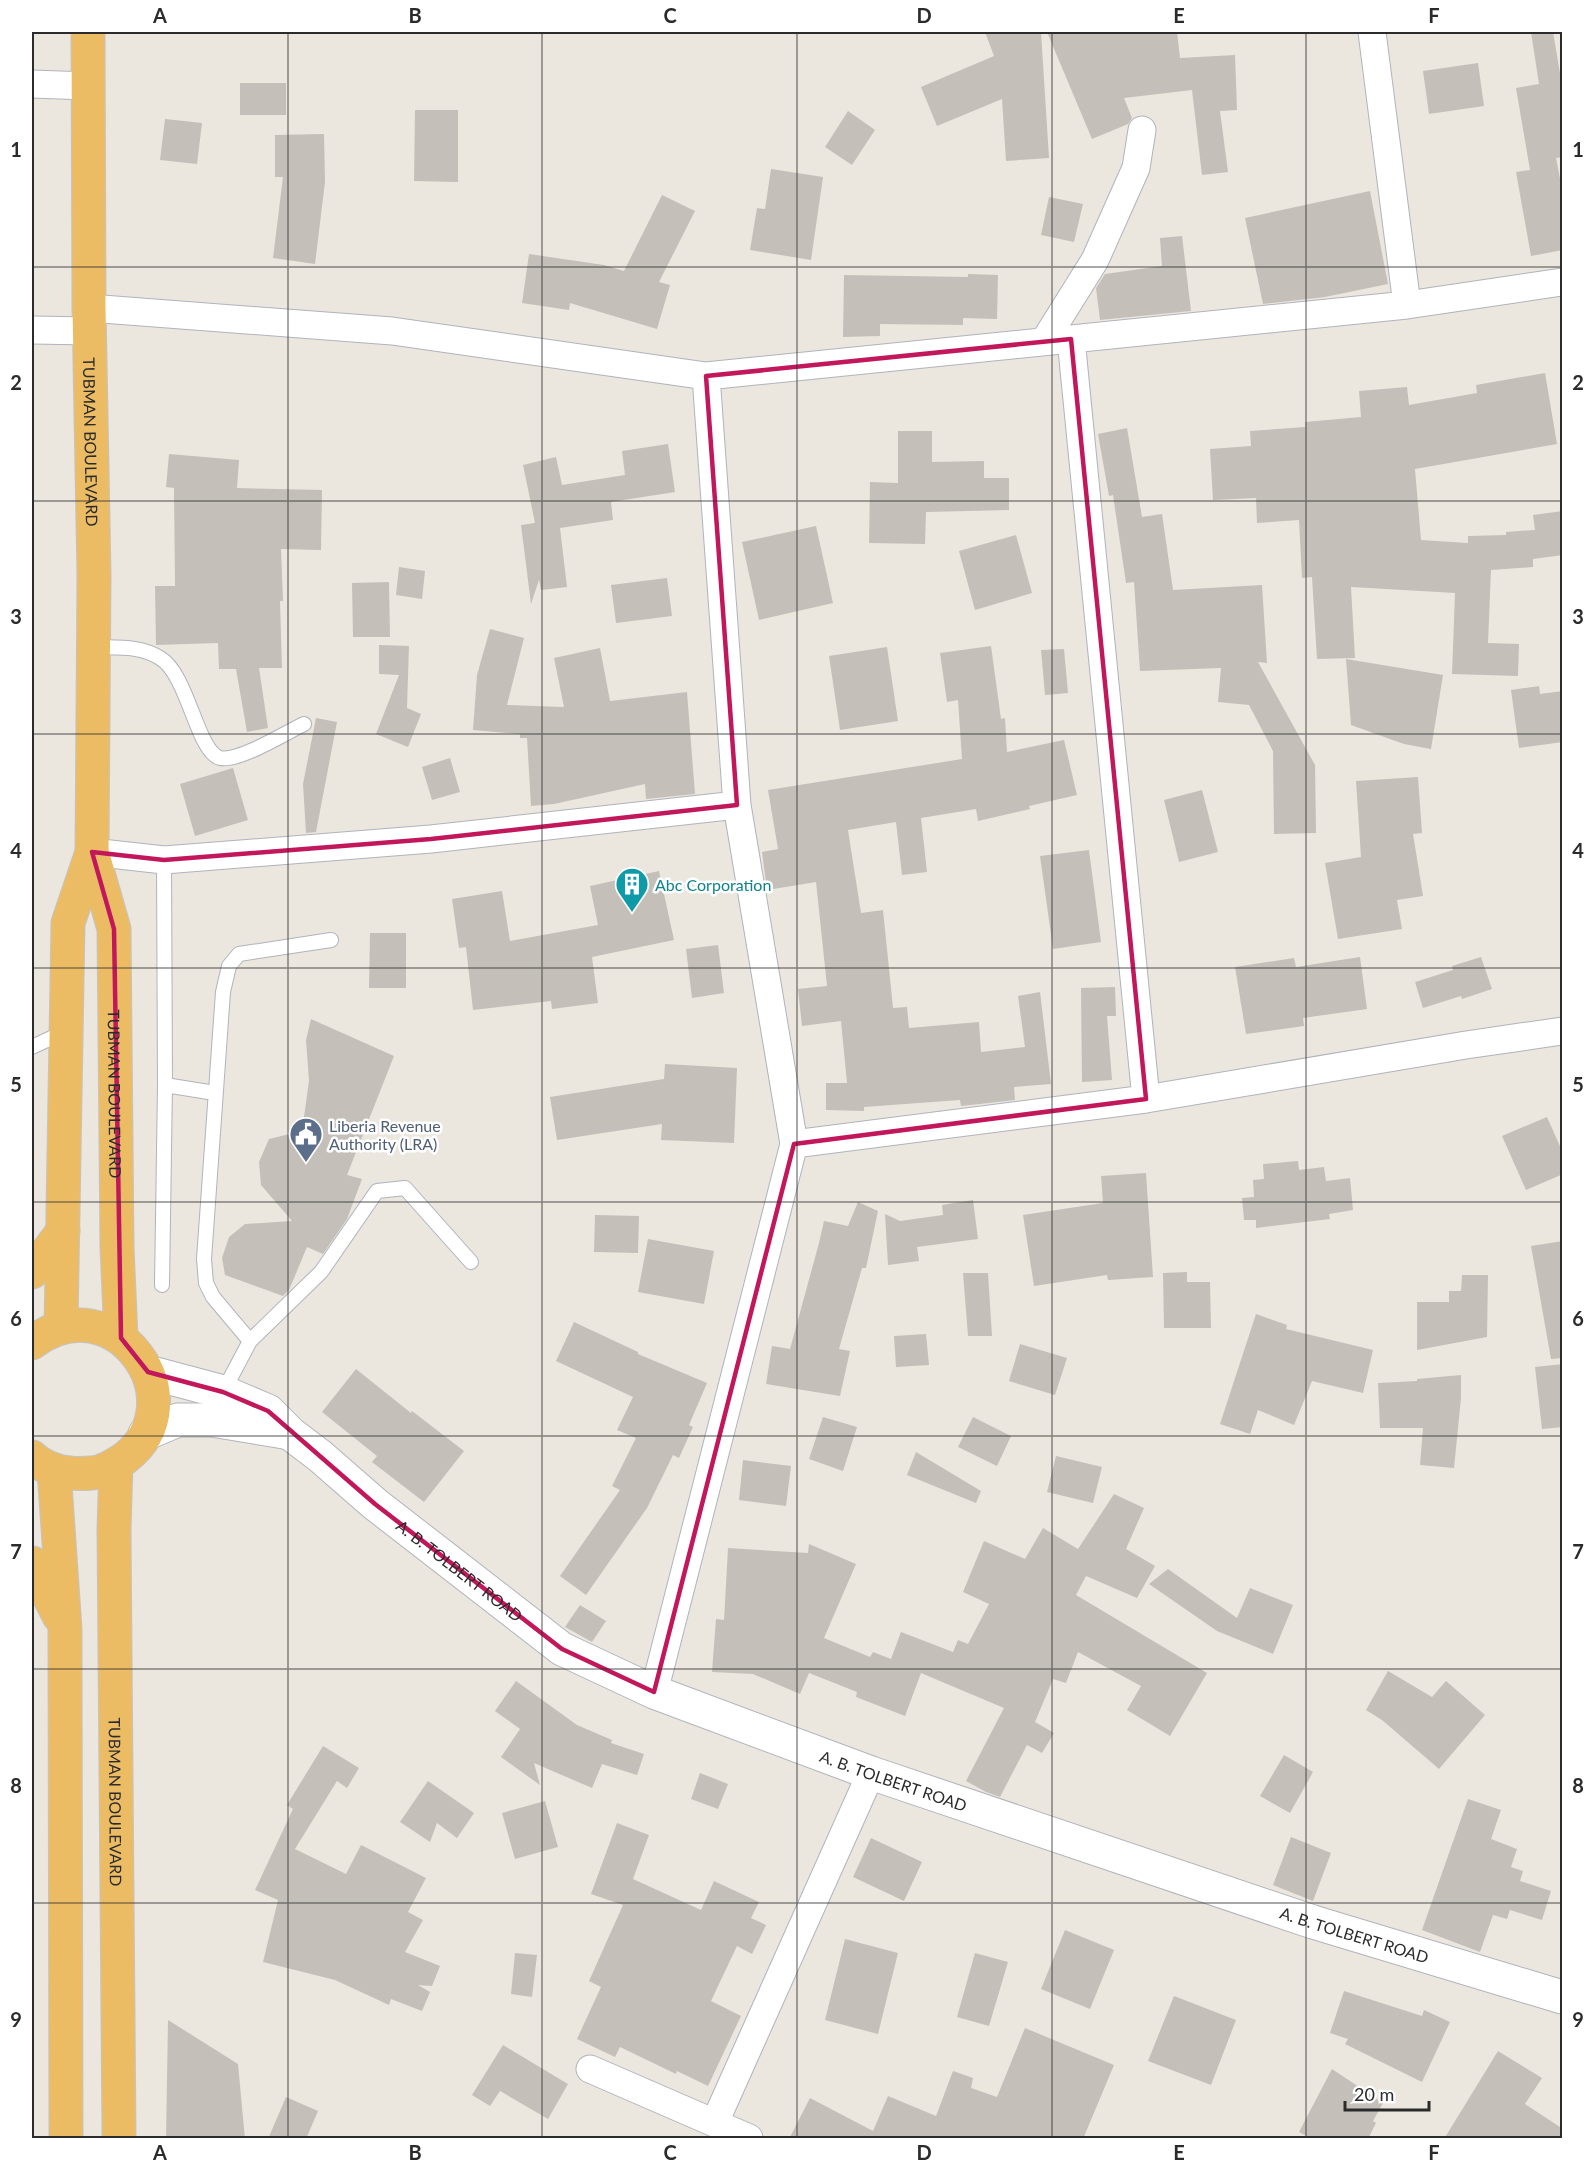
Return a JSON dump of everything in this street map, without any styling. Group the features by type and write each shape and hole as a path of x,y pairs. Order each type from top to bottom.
{"highway":[{"name":"TUBMAN BOULEVARD","path":"88,32 89,320 94,575 92,852 114,929 117,1247 121,1338"},
{"name":"TUBMAN BOULEVARD","path":"61,1327 68,923 92,852"},
{"path":"32,1272 63,1231"},
{"path":"32,1343 42,1335 61,1327 82,1325 103,1329 121,1338 137,1354 148,1372 153,1393 152,1414 145,1434 132,1452 116,1464 96,1472 75,1474 43,1463 65,1629 66,2139"},
{"name":"TUBMAN BOULEVARD","path":"116,1464 114,1530 119,2139"},
{"path":"32,1563 65,1629"}],"street":[{"path":"1372,32 1407,304"},
{"path":"32,84 88,86"},
{"path":"1142,130 1136,168 1058,340 1146,1099"},
{"path":"32,330 89,320 392,331 706,376 1407,304 1563,282"},
{"path":"654,1692 794,1144 737,805 706,376"},
{"path":"92,852 164,861 431,838 737,805"},
{"path":"794,1144 1146,1099 1563,1031"},
{"name":"A. B. TOLBERT ROAD","path":"148,1372 223,1392 268,1411 291,1434 375,1504 562,1649 654,1692 871,1773 1313,1922 1563,1997"},
{"name":"A. B. TOLBERT ROAD","path":"145,1434 178,1420 223,1422 291,1434"},
{"path":"715,2122 871,1773"},
{"path":"590,2069 715,2122 749,2139"}],"lane":[{"path":"93,647 137,648 161,658 177,674 200,731 210,750 217,757 228,758 242,754 304,724"},
{"path":"162,1285 165,1085 164,861"},
{"path":"250,1341 213,1297 206,1283 204,1259 223,992 229,966 239,954 331,940"},
{"path":"32,1047 66,1031"},
{"path":"165,1085 215,1093"},
{"path":"223,1392 250,1341 321,1272 377,1191 405,1188 471,1262"}],"highlighted area":[{"path":"1071,339 1146,1099 794,1144 654,1692 562,1649 375,1504 268,1411 223,1392 148,1372 121,1338 114,929 92,852 164,860 431,839 737,805 706,376"}],"building":[{"path":"985,32 1041,32 1049,158 1006,161 1002,99 937,126 921,87 994,56"},
{"path":"1047,32 1177,32 1180,58 1235,55 1237,110 1220,111 1228,172 1202,175 1192,90 1124,98 1132,118 1128,124 1092,139"},
{"path":"1531,32 1553,32 1563,91 1563,157 1556,158 1563,194 1563,250 1531,256 1516,172 1530,170 1516,88 1539,84"},
{"path":"1478,63 1484,106 1429,114 1423,71"},
{"path":"240,83 286,83 286,115 240,115"},
{"path":"415,110 458,110 458,182 414,181"},
{"path":"848,111 875,130 852,165 825,147"},
{"path":"165,119 202,123 197,164 160,160"},
{"path":"324,134 325,182 315,264 273,258 283,177 275,177 275,135"},
{"path":"771,169 823,177 811,260 750,250 757,208 765,209"},
{"path":"1370,191 1388,284 1325,297 1263,304 1245,218"},
{"path":"662,195 695,211 659,282 670,285 657,329 570,303 569,310 522,303 529,254 604,265 624,271"},
{"path":"1049,197 1083,204 1074,242 1041,235"},
{"path":"1182,236 1191,311 1100,320 1096,288 1105,274 1162,266 1160,238"},
{"path":"968,274 998,275 997,319 963,318 963,325 880,324 880,336 843,337 844,275 968,277"},
{"path":"1545,373 1557,444 1415,469 1421,540 1468,543 1468,536 1506,535 1506,532 1535,530 1533,515 1563,511 1563,555 1533,559 1533,567 1491,570 1488,643 1519,644 1518,676 1452,674 1455,593 1351,587 1355,658 1317,659 1312,577 1302,578 1299,520 1257,523 1256,498 1213,500 1210,449 1251,446 1250,431 1305,427 1305,422 1361,417 1359,391 1407,387 1409,405 1477,393 1476,385"},
{"path":"1127,428 1142,517 1162,514 1173,590 1262,585 1267,663 1258,662 1315,765 1316,833 1274,834 1273,751 1249,705 1218,702 1221,668 1140,671 1134,582 1126,583 1113,495 1109,496 1098,434"},
{"path":"898,431 932,431 932,462 984,461 984,478 1009,478 1009,510 926,512 925,544 869,543 870,482 898,483"},
{"path":"668,444 675,492 611,502 613,520 560,528 567,587 541,590 539,580 531,604 521,525 535,523 523,465 556,457 562,485 625,475 622,451"},
{"path":"169,454 239,460 237,488 322,490 321,550 281,549 282,668 259,668 268,728 247,732 236,669 219,669 218,643 156,645 155,586 175,586 174,488 166,487"},
{"path":"816,526 833,603 759,620 742,542"},
{"path":"1016,535 1032,593 975,610 959,551"},
{"path":"399,567 425,571 422,599 396,595"},
{"path":"667,578 672,616 616,623 611,585"},
{"path":"389,582 390,637 353,637 352,583"},
{"path":"490,629 524,638 507,705 564,707 554,658 600,648 610,701 687,692 695,794 646,799 645,784 554,804 531,806 527,738 520,738 520,734 473,730 477,675"},
{"path":"379,645 409,646 407,708 421,714 408,747 376,734 399,675 379,674"},
{"path":"991,646 1001,719 1005,718 1007,752 1064,740 1077,795 978,821 976,809 921,818 927,872 902,875 896,822 848,830 861,913 883,910 893,1008 907,1007 909,1028 979,1022 981,1052 1025,1047 1018,996 1040,992 1051,1084 1014,1087 1015,1100 961,1106 960,1100 864,1107 864,1111 826,1110 826,1083 847,1083 841,1021 802,1026 798,989 827,986 816,882 767,890 762,852 778,849 768,790 962,759 958,700 947,702 940,653"},
{"path":"887,647 898,721 840,730 829,656"},
{"path":"1064,649 1068,693 1045,695 1041,650"},
{"path":"1346,659 1443,675 1431,749 1404,744 1351,725"},
{"path":"1539,686 1540,694 1563,691 1563,742 1519,748 1511,690"},
{"path":"316,718 337,722 316,832 306,833 303,784"},
{"path":"450,758 460,792 432,800 422,767"},
{"path":"233,768 248,820 195,836 180,784"},
{"path":"1418,777 1422,833 1413,834 1423,896 1397,900 1402,929 1338,939 1325,863 1361,857 1356,781"},
{"path":"1202,790 1218,852 1179,862 1164,800"},
{"path":"1089,850 1101,942 1053,949 1040,856"},
{"path":"659,871 674,940 592,957 598,1003 552,1009 551,1001 473,1010 466,947 459,948 452,899 502,891 510,941 598,925 590,886"},
{"path":"370,933 406,933 406,988 369,988"},
{"path":"718,945 724,993 692,998 686,949"},
{"path":"1360,957 1367,1009 1303,1018 1304,1026 1246,1034 1235,967 1294,958 1296,967"},
{"path":"1481,957 1492,989 1423,1008 1415,982 1453,970 1452,966"},
{"path":"1115,987 1116,1016 1107,1016 1112,1080 1082,1082 1081,988"},
{"path":"311,1019 394,1056 347,1175 362,1179 347,1219 323,1254 307,1247 289,1290 283,1296 225,1275 222,1258 229,1237 245,1224 292,1221 261,1185 259,1162 269,1139 302,1131 309,1081 306,1040"},
{"path":"665,1064 737,1068 734,1143 661,1140 662,1124 557,1140 550,1097 664,1079"},
{"path":"1547,1117 1563,1153 1563,1174 1526,1190 1502,1136"},
{"path":"1298,1161 1299,1170 1324,1167 1326,1181 1350,1178 1353,1210 1329,1214 1330,1219 1256,1228 1256,1220 1244,1220 1242,1198 1254,1197 1253,1180 1264,1179 1263,1164"},
{"path":"1146,1173 1153,1277 1108,1280 1107,1275 1034,1286 1023,1215 1103,1203 1101,1176"},
{"path":"973,1200 978,1239 917,1247 919,1261 888,1265 885,1214 900,1221 943,1215 942,1205"},
{"path":"858,1202 878,1211 866,1268 862,1268 839,1349 850,1351 840,1396 766,1384 772,1346 790,1349 824,1221 848,1226"},
{"path":"595,1215 639,1216 638,1253 594,1252"},
{"path":"648,1239 714,1251 704,1304 638,1292"},
{"path":"1563,1241 1563,1358 1551,1359 1531,1246"},
{"path":"1187,1272 1187,1282 1210,1282 1211,1328 1164,1328 1163,1273"},
{"path":"963,1273 988,1273 992,1336 968,1336"},
{"path":"1462,1275 1488,1275 1487,1337 1417,1350 1417,1302 1449,1302 1449,1291 1461,1291"},
{"path":"1256,1314 1287,1325 1286,1329 1373,1350 1363,1393 1312,1381 1294,1425 1258,1410 1250,1434 1220,1424"},
{"path":"574,1322 638,1354 707,1383 689,1425 693,1427 679,1458 673,1455 647,1508 586,1595 560,1576 620,1490 612,1486 636,1438 617,1430 633,1397 556,1361"},
{"path":"926,1334 929,1365 896,1367 894,1336"},
{"path":"1020,1344 1067,1358 1055,1395 1009,1381"},
{"path":"1563,1364 1563,1427 1542,1429 1535,1367"},
{"path":"356,1369 464,1451 424,1502 372,1462 377,1456 322,1412"},
{"path":"1461,1375 1454,1468 1420,1465 1423,1428 1380,1428 1378,1383"},
{"path":"823,1417 857,1427 843,1471 809,1459"},
{"path":"973,1417 1011,1436 997,1466 958,1447"},
{"path":"916,1452 981,1491 976,1503 907,1475"},
{"path":"1056,1456 1102,1467 1093,1503 1047,1492"},
{"path":"743,1460 791,1466 786,1506 739,1500"},
{"path":"1114,1494 1144,1508 1126,1549 1155,1566 1137,1598 1086,1576 1076,1595 1207,1673 1170,1736 1127,1710 1141,1686 1078,1652 1066,1683 1053,1679 1035,1722 1054,1733 1042,1753 1027,1745 1000,1797 966,1781 1004,1708 921,1673 905,1716 856,1697 857,1692 809,1673 800,1694 753,1674 712,1672 716,1619 724,1620 728,1548 808,1553 809,1544 856,1564 824,1638 870,1657 873,1652 891,1659 901,1632 953,1652 958,1640 968,1644 989,1604 963,1592 984,1541 1025,1559 1043,1528 1078,1549"},
{"path":"1168,1569 1237,1618 1250,1588 1293,1605 1273,1654 1217,1631 1149,1584"},
{"path":"580,1605 606,1621 592,1642 565,1627"},
{"path":"1388,1671 1432,1697 1446,1681 1485,1715 1439,1769 1382,1720 1366,1710"},
{"path":"516,1681 577,1725 612,1740 611,1743 644,1754 637,1775 602,1764 592,1788 534,1763 540,1785 501,1757 520,1729 495,1711"},
{"path":"323,1746 359,1768 347,1788 337,1781 295,1849 346,1874 361,1845 426,1878 408,1912 423,1920 405,1952 440,1966 432,1986 418,1985 430,1992 422,2011 391,1999 389,2005 335,1980 263,1962 278,1900 255,1890 293,1809 287,1805"},
{"path":"1284,1755 1313,1772 1290,1813 1260,1796"},
{"path":"700,1773 728,1784 718,1809 691,1799"},
{"path":"428,1781 474,1813 457,1838 437,1823 430,1842 400,1822"},
{"path":"1468,1799 1501,1810 1491,1839 1517,1849 1511,1867 1523,1871 1520,1881 1551,1891 1542,1920 1510,1910 1507,1919 1493,1915 1480,1952 1422,1930"},
{"path":"545,1801 558,1847 515,1859 502,1813"},
{"path":"617,1823 649,1835 633,1879 701,1910 714,1881 759,1902 751,1918 766,1925 752,1954 737,1946 711,2001 741,2016 708,2086 677,2071 676,2074 620,2047 615,2057 577,2039 601,1987 589,1981 623,1905 591,1894"},
{"path":"1291,1837 1331,1853 1313,1901 1273,1885"},
{"path":"871,1838 922,1862 904,1901 853,1877"},
{"path":"1065,1930 1114,1950 1090,2009 1041,1989"},
{"path":"845,1939 898,1953 878,2034 825,2020"},
{"path":"515,1953 537,1955 532,1997 511,1994"},
{"path":"975,1953 1008,1962 989,2026 957,2017"},
{"path":"1344,1991 1422,2016 1424,2010 1450,2022 1422,2082 1345,2044 1348,2039 1330,2033"},
{"path":"1174,1996 1236,2020 1211,2085 1148,2061"},
{"path":"168,2020 238,2064 245,2139 166,2139"},
{"path":"1025,2028 1114,2065 1083,2139 789,2139 810,2098 873,2131 888,2096 936,2116 953,2071 973,2078 971,2088 997,2097"},
{"path":"503,2045 568,2084 548,2119 500,2091 490,2106 472,2095"},
{"path":"1498,2051 1542,2078 1525,2104 1563,2129 1563,2139 1444,2139"},
{"path":"1332,2069 1383,2103 1373,2121 1376,2123 1368,2139 1312,2139 1299,2132"},
{"path":"286,2097 318,2111 306,2139 268,2139"}],"place":[{"name":"Abc Corporation","path":"632,913"},
{"name":"Liberia Revenue Authority (LRA)","path":"306,1163"}]}
